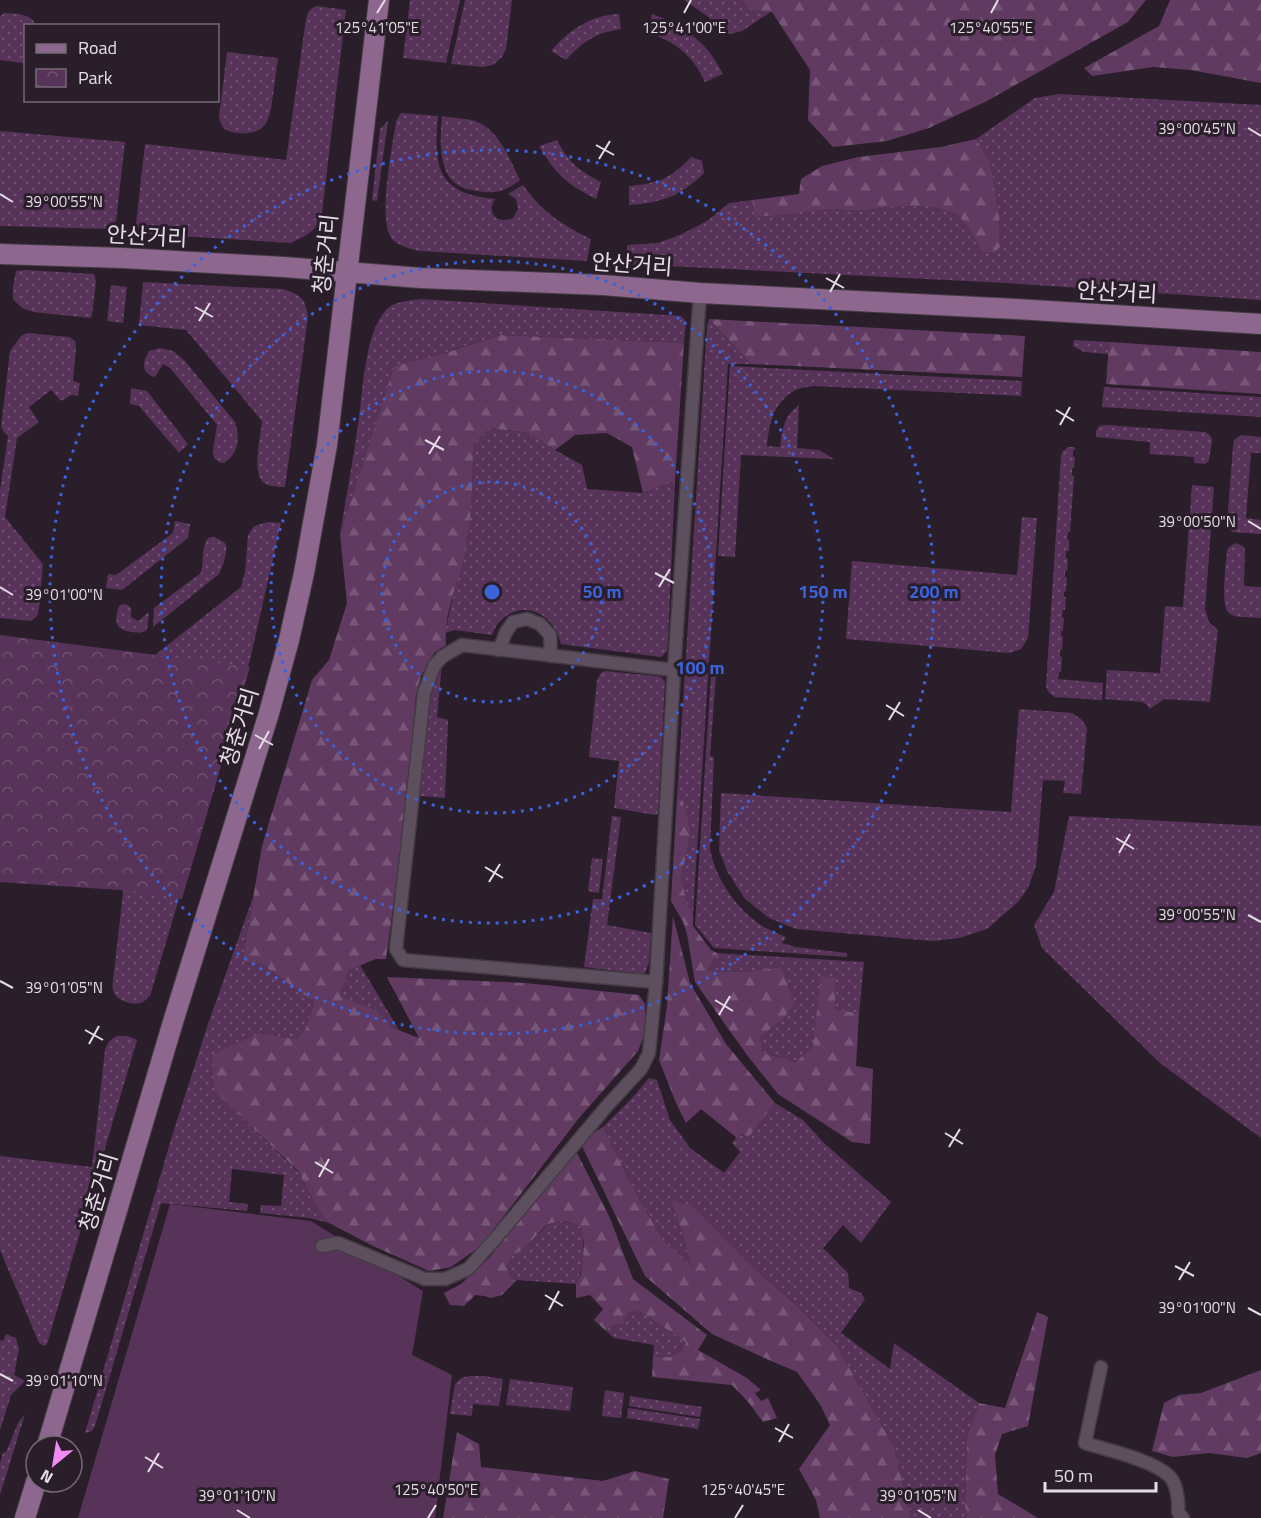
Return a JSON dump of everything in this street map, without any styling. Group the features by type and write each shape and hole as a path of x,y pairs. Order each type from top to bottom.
{"main road":[{"name":"청춘거리","path":"51,1434 173,1022 269,713 289,640 327,445 379,0"},
{"name":"안산거리","path":"0,254 123,258 347,271 421,278 603,285 700,293 1261,324"},
{"path":"25,1518 32,1494"}],"street":[{"path":"322,1246 338,1243 425,1279 445,1279 468,1269 641,1069 649,1053 656,982 674,670 700,293"},
{"path":"499,650 513,622 527,619 540,624 550,636 551,656"},
{"path":"656,982 403,960 396,949 424,693 434,666 442,657 462,645 674,670"},
{"path":"1101,1366 1085,1443 1149,1462 1171,1477 1179,1500 1178,1512 1183,1518"}],"green space":[{"path":"410,0 460,0 446,63 403,58"},
{"path":"465,0 512,0 506,49 502,57 493,65 483,67 451,64"},
{"path":"684,0 742,0 749,10 772,11 742,31 731,34 725,32"},
{"path":"742,0 1146,0 1128,22 985,102 929,128 887,141 833,147 808,120 810,70 772,12 749,10"},
{"path":"1170,0 1261,0 1261,83 1191,70 1153,67 1092,76 1084,68 1159,26"},
{"path":"317,6 346,10 322,213 315,228 290,243 150,234 140,230 136,224 145,144 286,160 306,19 310,11"},
{"path":"5,13 27,16 35,24 24,24 24,62 0,60 0,16"},
{"path":"619,14 621,29 590,39 566,60 551,51 565,36 581,25 599,17"},
{"path":"652,14 675,24 694,36 710,53 723,74 705,82 689,57 675,45 648,32"},
{"path":"227,52 278,58 268,119 261,128 255,131 230,132 223,127 220,121"},
{"path":"1059,94 1261,105 1261,300 1006,283 627,264 627,245 658,243 707,221 729,203 752,200 755,216 833,209 858,211 928,206 958,214 982,252 1000,247 999,217 990,161 976,139 1035,98"},
{"path":"401,113 438,116 439,164 443,175 451,184 461,191 495,199 493,213 502,220 513,218 518,209 516,199 508,194 523,185 553,216 571,229 591,239 587,261 419,251 393,240 388,231 386,218 387,183 396,121"},
{"path":"442,116 475,121 491,131 503,146 520,180 504,190 495,192 471,190 455,183 449,177 441,152"},
{"path":"388,121 377,201 372,200 380,129"},
{"path":"0,131 125,142 114,225 108,229 0,226"},
{"path":"976,139 990,161 999,217 1000,247 995,252 982,252 958,214 928,206 858,211 833,209 755,217 752,200 799,194 801,179 822,166 858,157 941,147"},
{"path":"557,140 575,165 601,182 596,199 563,178 539,146"},
{"path":"691,157 702,161 704,173 695,181 670,197 629,205 629,186 648,184 663,179"},
{"path":"16,271 94,274 96,281 91,318 33,312 22,308 13,299 13,287"},
{"path":"143,282 282,289 301,298 308,317 285,487 271,486 261,480 257,465 262,421 186,330 139,325"},
{"path":"111,285 127,287 123,323 107,321"},
{"path":"420,299 681,316 686,321 684,343 500,335 421,361 394,366 340,534 366,364 373,334 389,307"},
{"path":"709,319 751,364 728,364 693,913 687,904 681,876 691,834 683,801 677,797"},
{"path":"709,319 1025,336 1022,377 751,364"},
{"path":"27,333 69,337 75,341 73,381 80,383 78,396 71,395 61,401 51,390 29,407 39,422 17,438 5,517 43,564 39,609 37,616 31,621 0,618 0,490 8,436 1,427 10,351 21,336"},
{"path":"500,335 684,343 675,481 643,493 632,447 607,433 575,435 555,450 528,433 490,428 473,445 469,530 465,555 447,619 446,645 434,653 421,676 416,695 406,811 386,959 376,959 349,970 340,996 372,1008 393,1028 419,1038 387,977 525,983 639,995 645,1004 645,1033 638,1051 579,1118 481,1246 451,1267 429,1271 329,1223 317,1208 298,1171 215,1092 212,1055 260,1033 298,1039 306,1028 314,1002 260,963 242,962 262,846 312,680 329,660 347,603 340,534 394,366"},
{"path":"1074,340 1109,342 1108,354 1084,352 1073,346"},
{"path":"1109,342 1261,352 1261,394 1106,384"},
{"path":"160,348 173,351 184,360 235,422 238,433 237,445 233,455 224,463 214,458 217,425 170,368 163,364 155,377 145,370 144,363 149,351"},
{"path":"730,366 1022,381 1021,396 813,386 794,391 781,402 773,415 767,446 780,447 787,419 799,405 797,448 819,450 834,459 741,455 735,557 718,556"},
{"path":"1104,387 1261,397 1261,417 1102,407"},
{"path":"131,388 147,391 188,444 179,453 139,406 130,404"},
{"path":"1099,426 1205,432 1212,440 1209,461 1205,464 1194,463 1194,457 1150,454 1150,442 1096,437"},
{"path":"490,428 528,433 582,465 587,489 643,493 675,481 668,639 667,651 661,657 561,644 550,622 542,615 526,610 509,614 502,619 492,635 455,630 445,633 467,543 472,492 473,445"},
{"path":"1241,435 1261,437 1261,453 1251,453 1246,518 1261,520 1261,534 1232,532 1227,524 1233,446 1234,440"},
{"path":"1068,447 1075,447 1073,457 1075,457 1074,468 1072,468 1074,476 1070,532 1068,532 1067,539 1069,540 1069,551 1066,551 1068,559 1067,571 1065,571 1065,577 1067,577 1064,592 1065,610 1063,610 1062,617 1064,618 1063,631 1061,631 1063,637 1062,650 1060,650 1061,672 1059,672 1058,679 1103,683 1102,700 1055,697 1049,693 1046,686 1061,456"},
{"path":"1192,485 1214,487 1205,609 1209,622 1218,630 1210,702 1164,699 1150,709 1143,702 1105,699 1107,670 1160,673 1165,606 1183,607"},
{"path":"1022,517 1037,518 1028,638 1021,649 1009,653 846,639 852,561 1017,575"},
{"path":"175,521 190,524 188,538 122,590 106,588 108,574 116,575 173,533"},
{"path":"268,522 281,523 250,660 150,996 143,1002 130,1003 114,994 113,985 150,659 241,587 245,572 248,535 254,526"},
{"path":"214,537 226,545 219,574 153,627 154,608 201,573 206,542 208,538"},
{"path":"1235,543 1245,549 1244,586 1261,587 1261,618 1236,616 1226,609 1224,584 1227,552 1228,548"},
{"path":"123,604 131,608 131,617 138,621 149,612 147,630 134,632 119,627 116,620 119,606"},
{"path":"0,635 250,667 182,899 134,891 0,882"},
{"path":"442,663 437,717 448,720 445,798 419,796 432,689 435,674"},
{"path":"605,671 661,677 665,682 658,813 656,815 614,808 619,761 589,757 597,680"},
{"path":"711,675 716,675 710,756 714,757 710,849 717,872 729,893 745,912 764,927 786,937 782,943 795,947 847,953 847,957 714,948 695,925"},
{"path":"1019,709 1072,713 1082,720 1087,728 1081,794 1063,793 1065,781 1043,780 1036,866 1028,888 1018,902 987,929 959,938 933,941 796,929 769,918 745,899 727,871 719,850 721,793 1011,812"},
{"path":"677,797 683,801 691,834 681,876 687,904 693,913 693,926 711,950 718,955 707,971 745,972 781,967 794,1003 783,1019 760,1037 763,1053 796,1062 813,1046 821,976 836,978 835,1010 859,1013 856,1066 873,1069 870,1144 852,1142 778,1094 695,982 687,934 671,901"},
{"path":"612,816 621,817 607,925 651,933 649,962 645,973 642,974 584,967 593,899 602,899"},
{"path":"1069,816 1261,826 1261,1138 1160,1063 1042,948 1034,925 1054,892"},
{"path":"592,858 603,859 599,893 588,891"},
{"path":"253,897 242,962 260,963 314,1002 306,1028 298,1039 260,1033 215,1092 298,1172 317,1208 329,1223 309,1218 260,1213 261,1205 281,1206 284,1175 232,1169 229,1202 248,1204 247,1211 161,1203 95,1426 92,1431 85,1433 172,1136 208,1024"},
{"path":"673,916 690,983 726,1044 775,1103 748,1138 740,1134 737,1138 701,1109 686,1123 659,1060 667,1006"},
{"path":"717,953 864,962 859,1013 835,1011 836,978 813,1046 796,1062 763,1053 760,1037 783,1019 781,967 745,972 707,971 718,955"},
{"path":"360,965 399,1030 393,1028 372,1008 340,996 349,970"},
{"path":"118,1036 128,1036 137,1040 47,1344 44,1346 39,1343 0,1250 0,1156 92,1167 105,1050 110,1041"},
{"path":"649,1078 657,1080 670,1120 690,1148 724,1173 740,1152 732,1143 739,1134 748,1138 775,1103 803,1120 824,1143 891,1202 861,1243 843,1225 823,1248 848,1273 849,1288 861,1293 865,1299 841,1333 890,1369 894,1343 979,1403 967,1437 965,1506 967,1518 911,1518 894,1447 837,1346 798,1307 743,1258 671,1201 693,1269 662,1239 603,1127"},
{"path":"603,1127 662,1239 692,1267 671,1201 691,1205 743,1258 798,1307 837,1346 894,1447 911,1518 820,1518 816,1500 799,1469 830,1425 820,1404 797,1372 712,1334 645,1276 581,1144"},
{"path":"576,1151 610,1218 633,1279 707,1335 698,1350 747,1378 761,1390 755,1393 761,1401 768,1398 777,1418 763,1422 732,1385 652,1377 653,1356 669,1357 682,1352 686,1342 637,1310 628,1313 623,1324 605,1330 594,1320 603,1309 590,1295 576,1298 576,1284 581,1274 584,1244 581,1226 562,1220 546,1225 526,1247 512,1256 506,1267 513,1284 502,1295 491,1298 475,1295 464,1306 450,1305 444,1293 461,1284 489,1258"},
{"path":"170,1204 311,1221 423,1291 412,1355 452,1375 435,1518 78,1518"},
{"path":"562,1220 581,1226 583,1255 576,1284 517,1280 513,1284 506,1267 512,1256 526,1247 547,1225"},
{"path":"637,1310 686,1342 683,1352 669,1357 653,1356 654,1345 614,1338 605,1330 623,1324 628,1313"},
{"path":"1037,1312 1048,1317 1028,1426 1002,1434 995,1455 998,1494 1038,1518 967,1518 965,1506 967,1437 979,1403 1005,1408"},
{"path":"6,1334 16,1338 19,1349 14,1375 25,1381 11,1395 0,1430 0,1340 3,1341"},
{"path":"1261,1370 1261,1453 1247,1458 1209,1453 1173,1457 1152,1451 1164,1403 1179,1395 1201,1393"},
{"path":"470,1376 503,1379 499,1406 473,1404 472,1416 450,1414 455,1384 461,1378"},
{"path":"510,1379 573,1387 570,1411 506,1405"},
{"path":"605,1390 624,1393 621,1418 602,1416"},
{"path":"630,1396 702,1407 700,1417 629,1406"},
{"path":"628,1408 700,1419 698,1429 627,1418"},
{"path":"25,1414 0,1495 0,1463 3,1453 6,1452 18,1423"},
{"path":"457,1432 479,1444 481,1467 603,1481 635,1471 669,1479 663,1518 443,1518"}]}
